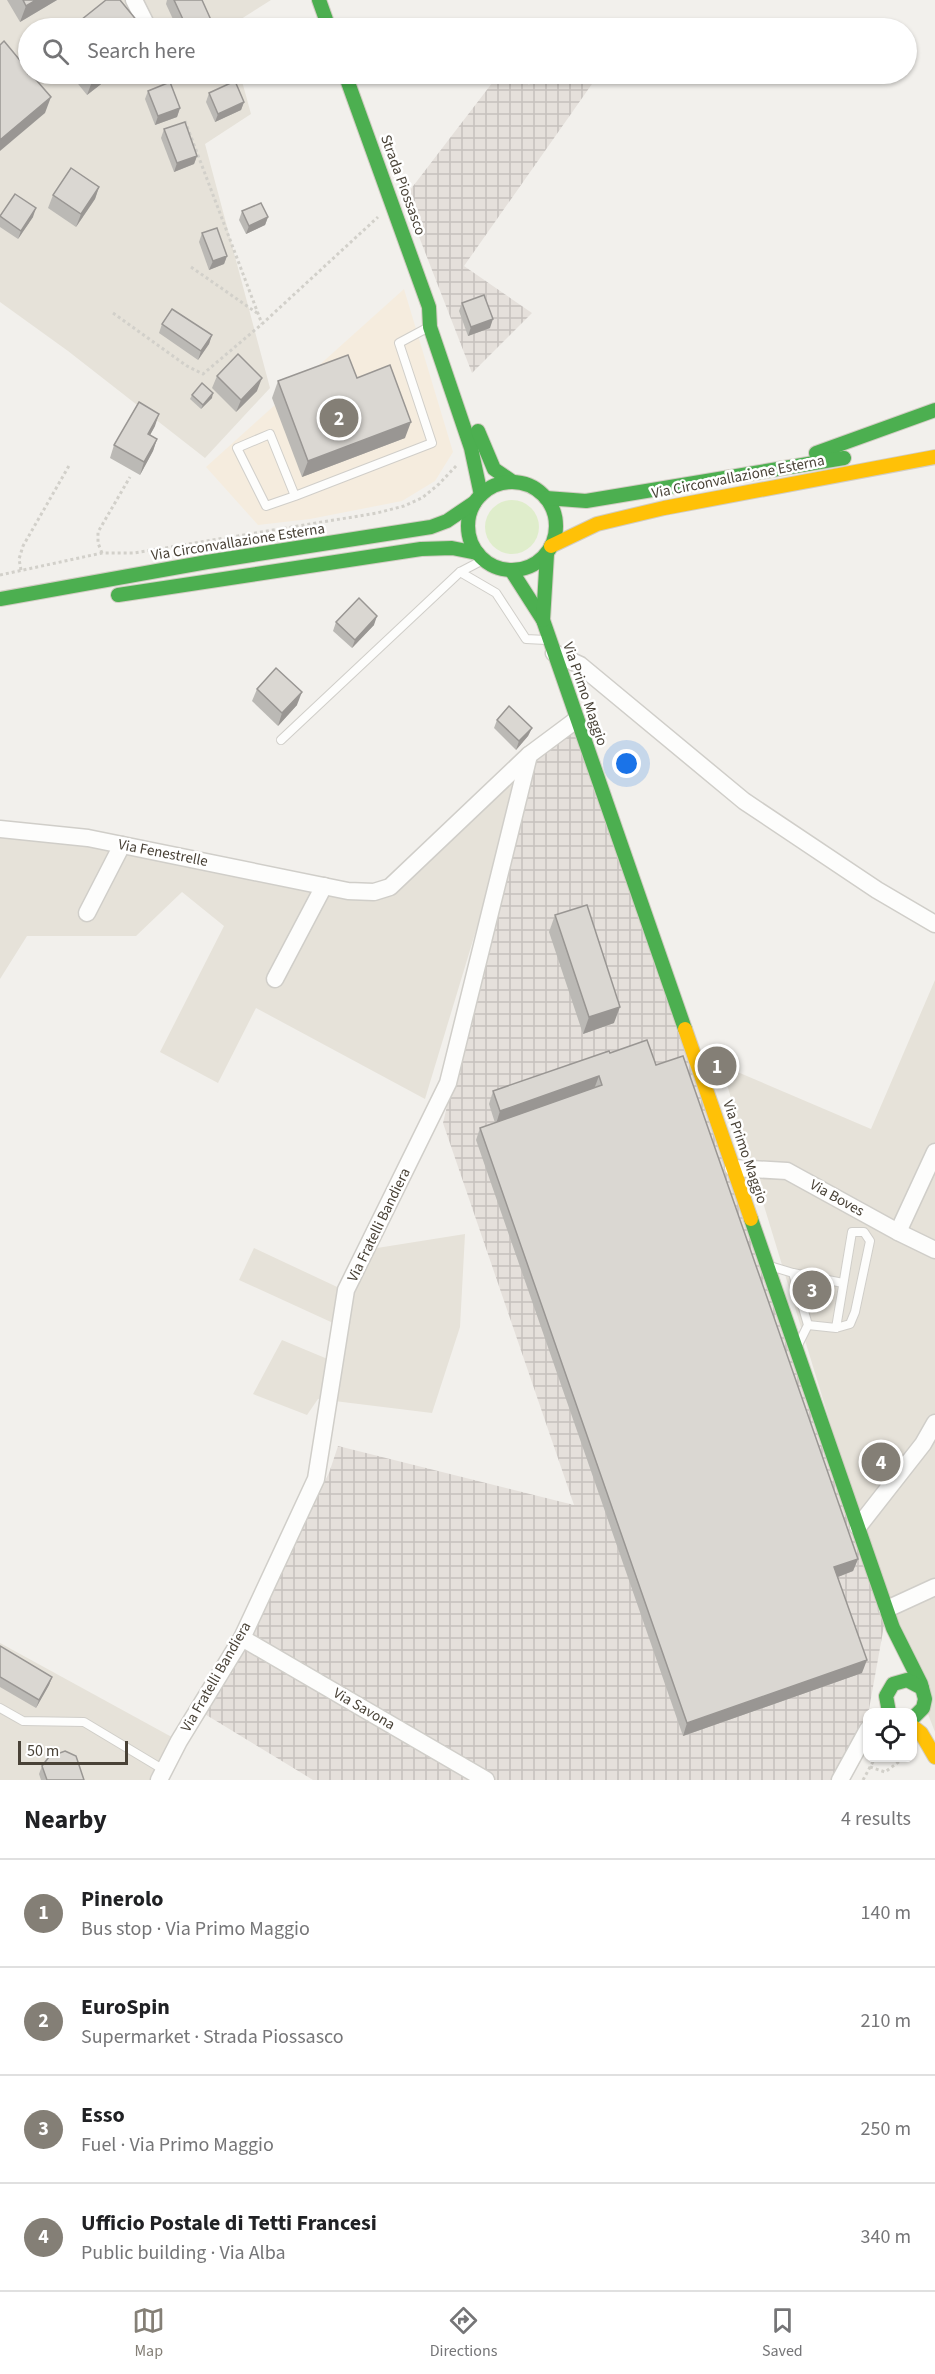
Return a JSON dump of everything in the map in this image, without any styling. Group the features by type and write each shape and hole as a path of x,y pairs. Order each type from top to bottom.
{"main road":[{"path":"319,0 325,18"},
{"name":"Strada Piossasco","path":"349,84 429,308 430,327 471,448 478,498"},
{"name":"Strada Piossasco","path":"429,308 439,319 482,443 494,469 513,482"},
{"path":"780,468 846,441 935,410"},
{"name":"Via Circonvallazione Esterna","path":"546,498 586,501 852,456"},
{"name":"Via Circonvallazione Esterna","path":"549,550 597,524 664,508 935,458"},
{"path":"100,598 421,549 452,548 480,556 496,567 511,570 527,568 538,562 549,550 556,522 546,498 536,489 513,482 497,484 478,498 469,518 468,530 472,544 480,556"},
{"name":"Via Circonvallazione Esterna","path":"0,599 207,562 431,527 447,521 478,498"},
{"name":"Via Primo Maggio","path":"543,620 549,550"},
{"name":"Via Primo Maggio","path":"511,570 543,620 893,1628 923,1694 932,1720"},
{"name":"Via Primo Maggio","path":"886,1708 893,1662 893,1628"},
{"path":"888,1689 897,1681 908,1679 923,1694 922,1711 917,1715"},
{"path":"917,1730 935,1757"}],"street":[{"path":"134,0 143,18"},
{"path":"552,647 580,665 744,801 877,890 935,924"},
{"name":"Via Fenestrelle","path":"0,830 88,838 348,891 374,892 390,887 530,755 576,720"},
{"name":"Via Fratelli Bandiera","path":"161,1775 242,1638 316,1479 346,1290 448,1083 530,755"},
{"path":"87,913 122,845"},
{"path":"274,979 324,886"},
{"path":"898,1232 935,1152"},
{"name":"Via Boves","path":"733,1168 788,1171 935,1250"},
{"path":"858,1527 922,1444 935,1423"},
{"path":"887,1609 935,1587"},
{"name":"Via Savona","path":"242,1638 486,1780"},
{"path":"878,1708 888,1689"},
{"path":"840,1780 863,1739"}],"lane":[{"path":"295,496 270,434 237,448 266,506 295,496 432,443 399,343 430,327"},
{"path":"281,740 460,572 480,556"},
{"path":"460,572 496,592 526,639 552,647"},
{"path":"808,1325 836,1328 850,1324 855,1312 870,1241 864,1232 852,1232 836,1328"},
{"path":"767,1265 793,1274 843,1283"},
{"path":"793,1274 808,1325 796,1349"},
{"path":"0,1708 23,1721 84,1722 161,1775"}],"path":[{"path":"185,121 262,324"},
{"path":"113,313 187,366 203,374 262,324 393,204"},
{"path":"191,267 259,314"},
{"path":"0,575 102,553 134,553 376,513 404,506 422,498 439,484 471,448"},
{"path":"21,570 19,559 22,546 70,464"},
{"path":"102,553 98,543 98,532 130,477"},
{"path":"862,1780 873,1762"},
{"path":"870,1767 885,1772 899,1762"}],"shaded area":[{"path":"0,0 271,0 243,18 18,18 18,84 243,84 251,114 205,144 270,388 205,458 68,351 0,302"},
{"path":"491,84 592,84 464,266 532,313 472,373 404,198"},
{"path":"404,289 453,452 435,481 402,501 310,519 258,525 206,467"},
{"path":"576,720 887,1609 869,1708 863,1708 863,1739 840,1780 313,1780 203,1713 329,1473 338,1446 574,1505 443,1123 529,755"},
{"path":"529,755 425,1099 256,1008 218,1083 160,1052 224,926 182,892 136,936 27,936 0,979 0,829 374,892"},
{"path":"935,980 935,1732 887,1609 721,1065 871,1129"},
{"path":"465,1234 460,1327 432,1413 318,1399 307,1415 253,1394 282,1340 342,1365 344,1328 239,1280 254,1248 350,1293 377,1248"},
{"path":"0,1643 179,1741 159,1780 0,1780"}],"green space":[{"path":"512,500 522,502 531,508 537,517 539,527 537,537 531,546 522,552 512,554 502,552 493,546 487,537 485,527 487,517 493,508 502,502"}],"building":[{"path":"23,0 36,0 26,6"},
{"path":"106,0 120,0 135,18 84,18"},
{"path":"174,0 202,0 210,18 182,18"},
{"path":"4,41 18,58 18,84 40,84 51,97 0,140 0,45"},
{"path":"171,84 180,108 158,116 148,91"},
{"path":"228,84 236,84 244,102 218,114 209,93"},
{"path":"185,122 197,156 177,163 164,129"},
{"path":"71,168 99,187 81,214 53,195"},
{"path":"15,194 36,208 21,231 0,216"},
{"path":"261,203 268,217 249,226 242,211"},
{"path":"217,228 227,256 213,261 202,233"},
{"path":"484,295 493,319 471,327 462,303"},
{"path":"172,309 212,335 201,351 162,324"},
{"path":"238,354 262,378 241,400 217,376"},
{"path":"348,355 357,378 390,365 411,422 308,461 278,381"},
{"path":"202,383 213,393 203,405 192,395"},
{"path":"139,402 159,414 148,434 157,439 144,462 114,445"},
{"path":"359,598 377,616 355,640 336,622"},
{"path":"276,668 302,692 282,713 257,689"},
{"path":"509,706 532,728 519,741 497,720"},
{"path":"587,905 620,1007 589,1017 555,915"},
{"path":"647,1040 656,1065 683,1056 858,1559 834,1567 867,1660 687,1723 480,1128 602,1085 599,1076 500,1111 493,1091"},
{"path":"0,1646 52,1677 39,1700 0,1677"},
{"path":"65,1751 76,1756 84,1780 47,1780 42,1766 49,1757"}],"traffic: fast":[{"path":"319,0 325,18"},
{"path":"349,84 429,307 430,327 471,448 481,495"},
{"path":"816,453 935,410"},
{"path":"478,431 494,469 513,482"},
{"path":"546,498 586,501 844,458"},
{"path":"512,482 529,485 543,495 553,509 556,526 553,543 543,557 529,567 512,570 495,567 481,557 471,543 468,526 471,509 481,495 495,485 512,482"},
{"path":"0,599 207,562 431,527 447,521 475,502"},
{"path":"118,595 421,549 452,548 477,553"},
{"path":"543,620 547,554"},
{"path":"511,570 543,620 685,1029"},
{"path":"751,1219 893,1628 921,1684 925,1699 923,1708 917,1714"},
{"path":"888,1708 886,1696 893,1684 907,1680 922,1688"}],"traffic: slow":[{"path":"551,546 597,524 664,508 935,457"},
{"path":"685,1029 751,1219"},
{"path":"917,1730 935,1757"}],"place":[{"name":"EuroSpin","path":"339,418"},
{"name":"Pinerolo","path":"717,1066"},
{"name":"Esso","path":"812,1290"},
{"name":"Ufficio Postale di Tetti Francesi","path":"881,1462"}]}
